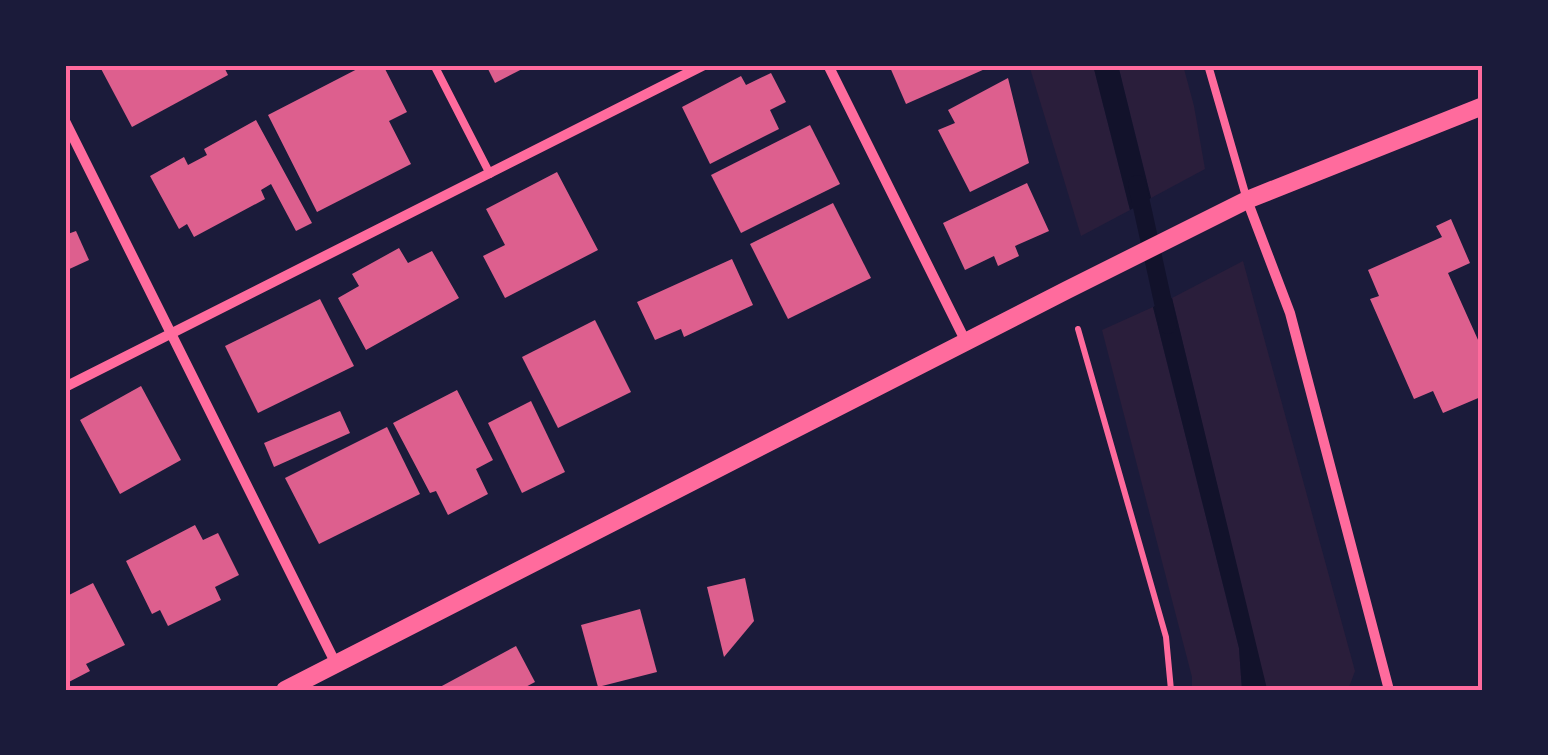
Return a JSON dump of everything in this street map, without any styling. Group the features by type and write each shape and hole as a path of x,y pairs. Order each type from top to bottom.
{"street":[{"path":"65,387 704,65"},
{"path":"828,65 966,342"},
{"path":"285,690 1247,200 1483,106"},
{"path":"65,121 336,664"},
{"path":"1247,200 1290,313 1389,690"}],"lane":[{"path":"434,65 490,174"},
{"path":"1208,65 1247,200"}],"path":[{"path":"1066,290 1166,637 1171,690"}],"shaded area":[{"path":"1029,65 1093,65 1130,210 1081,236"},
{"path":"1093,65 1118,65 1151,198 1130,210"},
{"path":"1118,65 1183,65 1194,106 1205,169 1151,198"},
{"path":"1243,261 1355,671 1348,690 1266,690 1172,298"},
{"path":"1172,298 1266,690 1242,690 1239,648 1153,307"},
{"path":"1153,307 1239,648 1242,690 1192,690 1192,677 1102,330"}],"building":[{"path":"99,65 223,65 228,75 132,127"},
{"path":"365,65 383,65 407,112 389,121 411,164 317,212 268,115"},
{"path":"486,65 530,65 495,83"},
{"path":"889,65 994,65 906,104"},
{"path":"771,73 786,102 770,110 779,129 710,164 682,107 741,76 746,85"},
{"path":"1008,78 1029,163 970,192 938,130 955,123 948,110"},
{"path":"256,120 312,223 296,231 271,184 261,190 265,199 194,237 187,224 179,229 150,176 184,157 188,165 207,155 204,149"},
{"path":"810,125 840,184 741,233 711,175"},
{"path":"557,172 598,250 505,298 483,256 505,245 486,209"},
{"path":"1027,183 1049,231 1015,246 1019,256 998,266 994,256 965,270 943,223"},
{"path":"833,203 871,278 788,319 750,244"},
{"path":"1451,219 1470,263 1448,273 1483,351 1483,396 1443,413 1433,391 1414,399 1370,299 1379,296 1368,270 1442,237 1436,226"},
{"path":"76,231 89,260 65,271 65,235"},
{"path":"399,248 408,263 432,251 459,298 366,350 338,298 359,286 352,274"},
{"path":"732,259 753,305 684,337 681,329 655,340 637,302"},
{"path":"320,299 354,366 258,413 225,346"},
{"path":"595,320 631,392 558,428 522,357"},
{"path":"141,386 181,460 120,494 80,420"},
{"path":"457,390 493,460 476,469 488,494 448,515 436,491 430,493 393,423"},
{"path":"531,401 565,472 522,493 488,423"},
{"path":"340,411 350,433 274,467 264,443"},
{"path":"387,427 420,494 319,544 285,478"},
{"path":"195,525 203,540 218,533 239,575 215,587 221,600 168,626 160,610 152,614 126,561"},
{"path":"745,578 754,621 724,657 707,587"},
{"path":"93,583 125,645 86,664 90,671 65,684 65,597"},
{"path":"640,609 657,672 598,687 581,625"},
{"path":"516,646 535,682 520,690 440,687"}],"waterway":[{"path":"1137,184 1168,325"}]}
